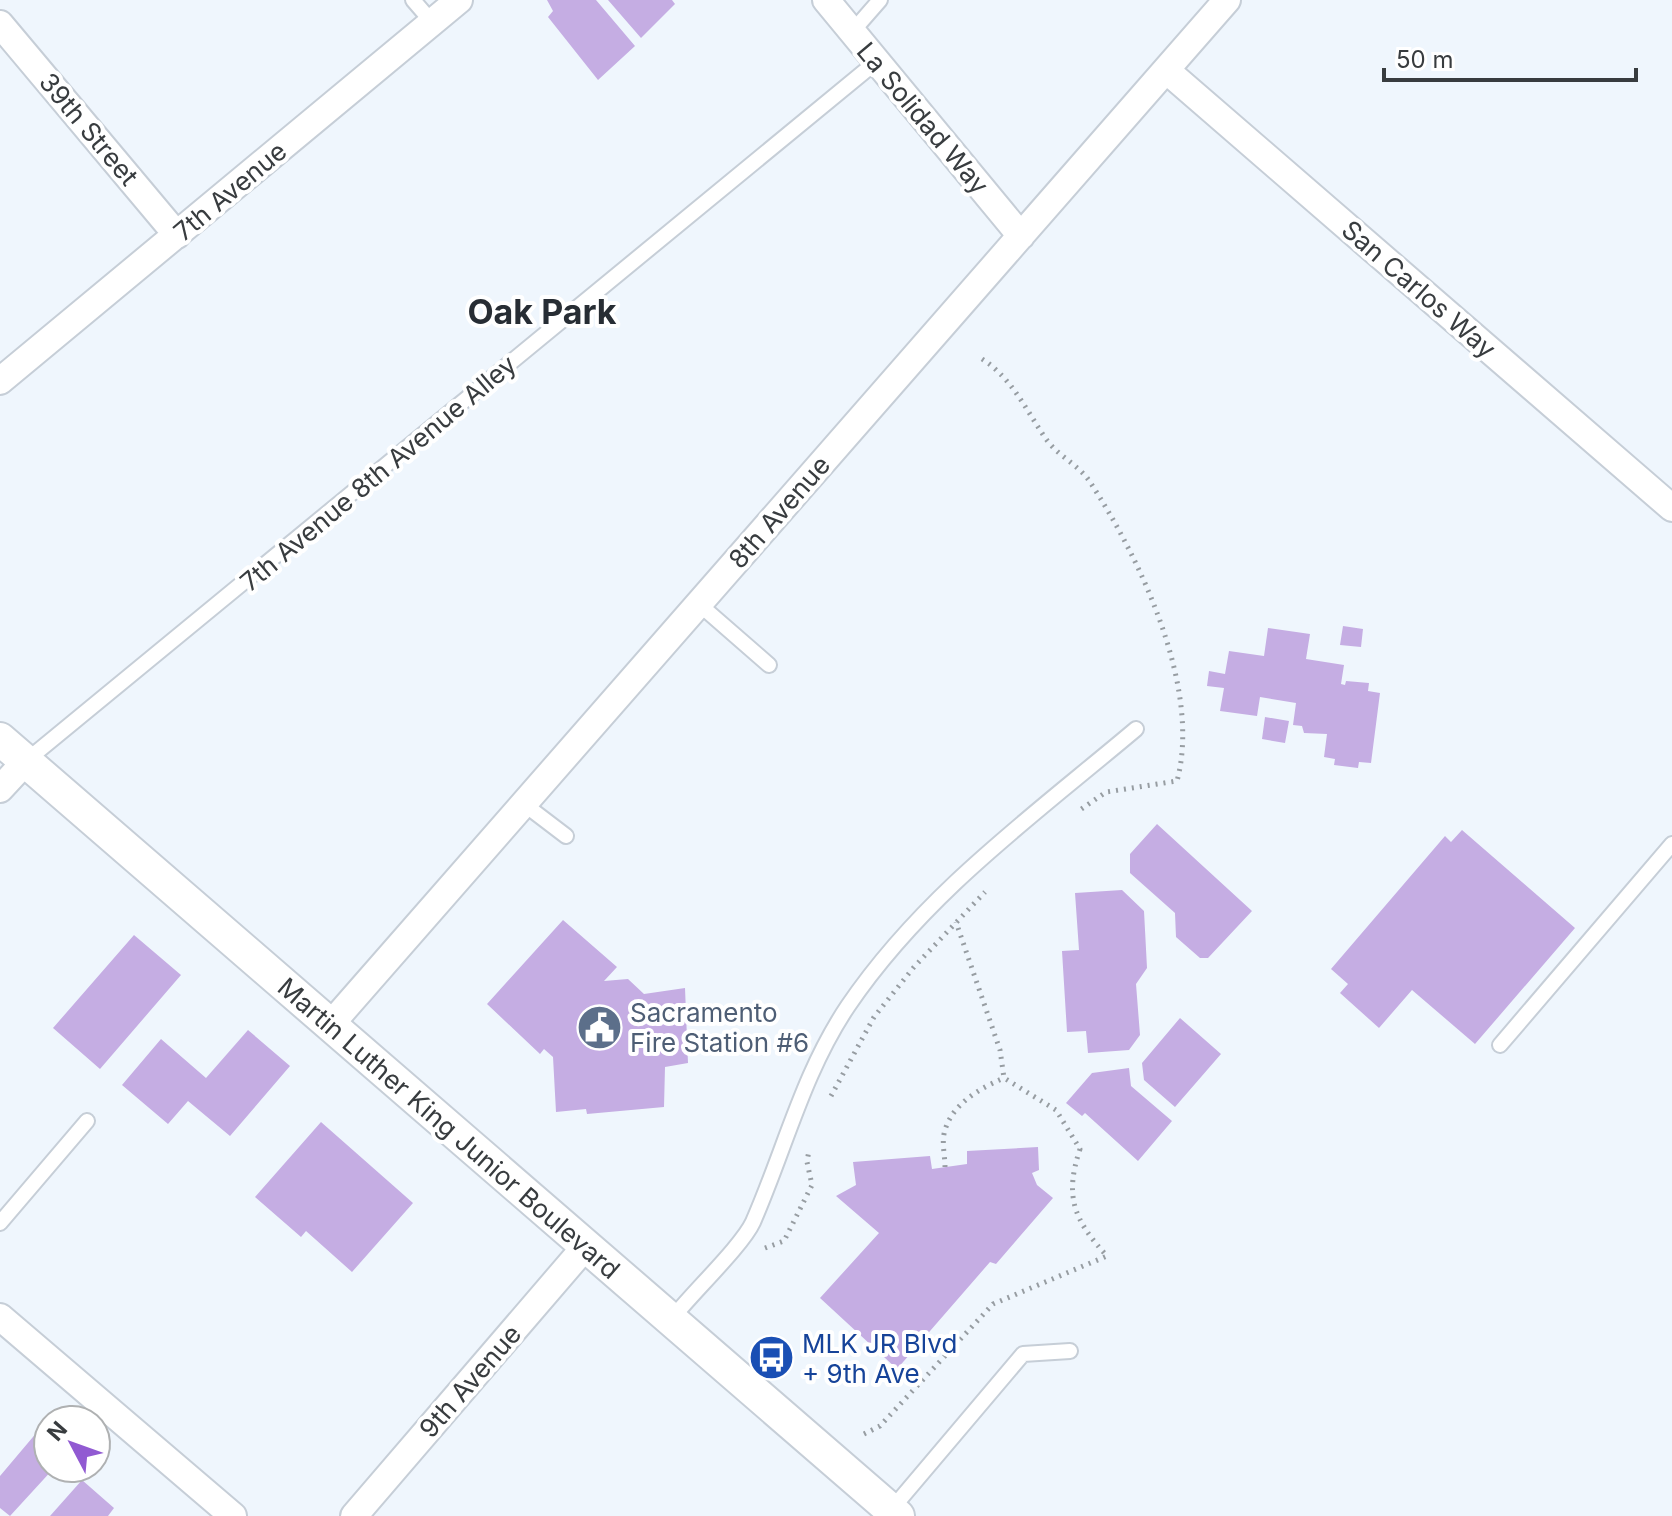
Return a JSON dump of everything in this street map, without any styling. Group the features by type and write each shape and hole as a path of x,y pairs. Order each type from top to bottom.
{"street":[{"name":"7th Avenue","path":"0,381 459,0"},
{"name":"La Solidad Way","path":"826,0 1021,236"},
{"name":"8th Avenue","path":"331,1024 1166,70 1215,4"},
{"name":"39th Street","path":"0,24 177,235"},
{"name":"San Carlos Way","path":"1166,70 1672,508"},
{"name":"Martin Luther King Junior Boulevard","path":"0,739 894,1513"},
{"path":"0,789 26,761"},
{"name":"9th Avenue","path":"354,1516 585,1247"},
{"path":"0,1317 233,1516"}],"lane":[{"path":"413,0 432,22"},
{"path":"852,32 880,0"},
{"name":"7th Avenue 8th Avenue Alley","path":"26,761 876,62"},
{"path":"699,604 769,665"},
{"path":"670,1320 751,1226 806,1078 846,1008 888,950 961,874 1136,729"},
{"path":"524,804 566,836"},
{"path":"1500,1045 1672,844"},
{"path":"0,1223 87,1121"},
{"path":"894,1513 1023,1354 1070,1351"}],"path":[{"path":"956,922 1000,1050 1004,1078"},
{"path":"945,1167 944,1134 955,1112 977,1089 1004,1078"},
{"path":"864,1434 880,1426 993,1304 1107,1256 1086,1233 1071,1202 1074,1168 1080,1149 1056,1110 1004,1078"}],"building":[{"path":"547,0 596,0 635,46 598,80 548,17 553,11"},
{"path":"608,0 672,0 675,4 641,38"},
{"path":"1343,626 1363,629 1361,647 1340,645"},
{"path":"1268,628 1310,634 1306,659 1344,665 1341,684 1345,685 1346,681 1369,683 1368,691 1380,693 1371,763 1359,762 1358,768 1334,765 1335,759 1324,757 1327,734 1304,733 1302,726 1293,725 1296,703 1260,697 1257,716 1220,711 1224,688 1207,686 1209,671 1225,674 1229,651 1264,656"},
{"path":"1265,717 1289,721 1285,743 1262,739"},
{"path":"1157,824 1252,911 1208,958 1200,958 1176,937 1175,913 1130,873 1130,854"},
{"path":"1462,830 1575,928 1475,1044 1412,990 1379,1028 1340,993 1348,984 1331,969 1445,836 1451,842"},
{"path":"1122,890 1144,911 1147,968 1136,984 1140,1035 1129,1050 1088,1053 1086,1031 1067,1032 1062,951 1079,950 1075,893"},
{"name":"Sacramento Fire Station #6","path":"563,920 617,967 604,981 628,979 644,994 685,988 688,1063 665,1067 664,1107 587,1114 586,1109 556,1112 553,1057 544,1049 540,1054 487,1004"},
{"path":"134,935 181,975 100,1069 53,1028"},
{"path":"1180,1018 1221,1054 1175,1107 1144,1080 1142,1063"},
{"path":"248,1030 290,1066 230,1136 188,1101 168,1124 122,1085 161,1039 206,1078"},
{"path":"1129,1068 1131,1086 1172,1121 1138,1161 1085,1113 1082,1116 1066,1103 1092,1073"},
{"path":"321,1122 413,1203 352,1272 306,1231 301,1237 255,1197"},
{"path":"1038,1147 1039,1170 1032,1173 1037,1185 1053,1198 996,1264 990,1262 897,1369 820,1298 879,1233 836,1196 856,1185 853,1162 930,1156 932,1169 967,1164 967,1151"},
{"path":"32,1438 32,1484 39,1484 10,1516 0,1508 0,1476"},
{"path":"78,1484 87,1484 114,1508 108,1516 50,1516"}],"place":[{"name":"Sacramento Fire Station #6","path":"599,1027"},
{"name":"MLK JR Blvd + 9th Ave","path":"771,1358"}],"district":[{"name":"Oak Park","path":"542,311"}]}
